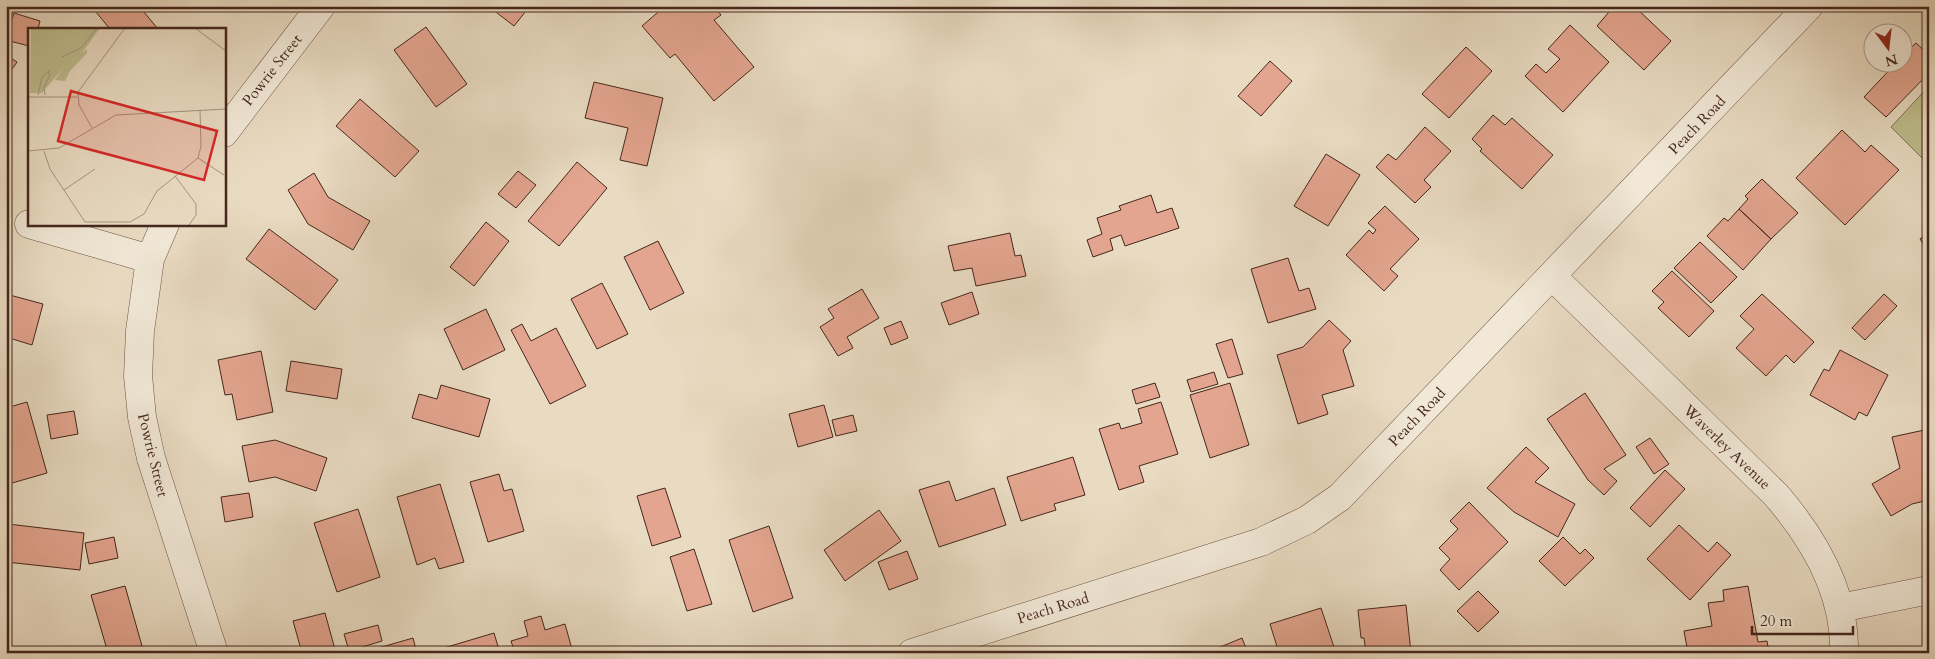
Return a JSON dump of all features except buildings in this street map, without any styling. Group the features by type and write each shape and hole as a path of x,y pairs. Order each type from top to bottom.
{"street":[{"name":"Powrie Street","path":"225,132 321,6"},
{"name":"Peach Road","path":"912,653 1261,542 1307,520 1340,497 1810,6"},
{"path":"6,217 28,224"},
{"path":"32,225 150,259"},
{"name":"Powrie Street","path":"165,225 150,259 140,331 138,376 142,417 151,458 214,653"},
{"name":"Waverley Avenue","path":"1552,276 1776,494 1798,521 1831,579 1840,608 1844,653"},
{"path":"1840,608 1929,590"}],"shaded area":[{"path":"1929,86 1929,165 1891,127"}]}
